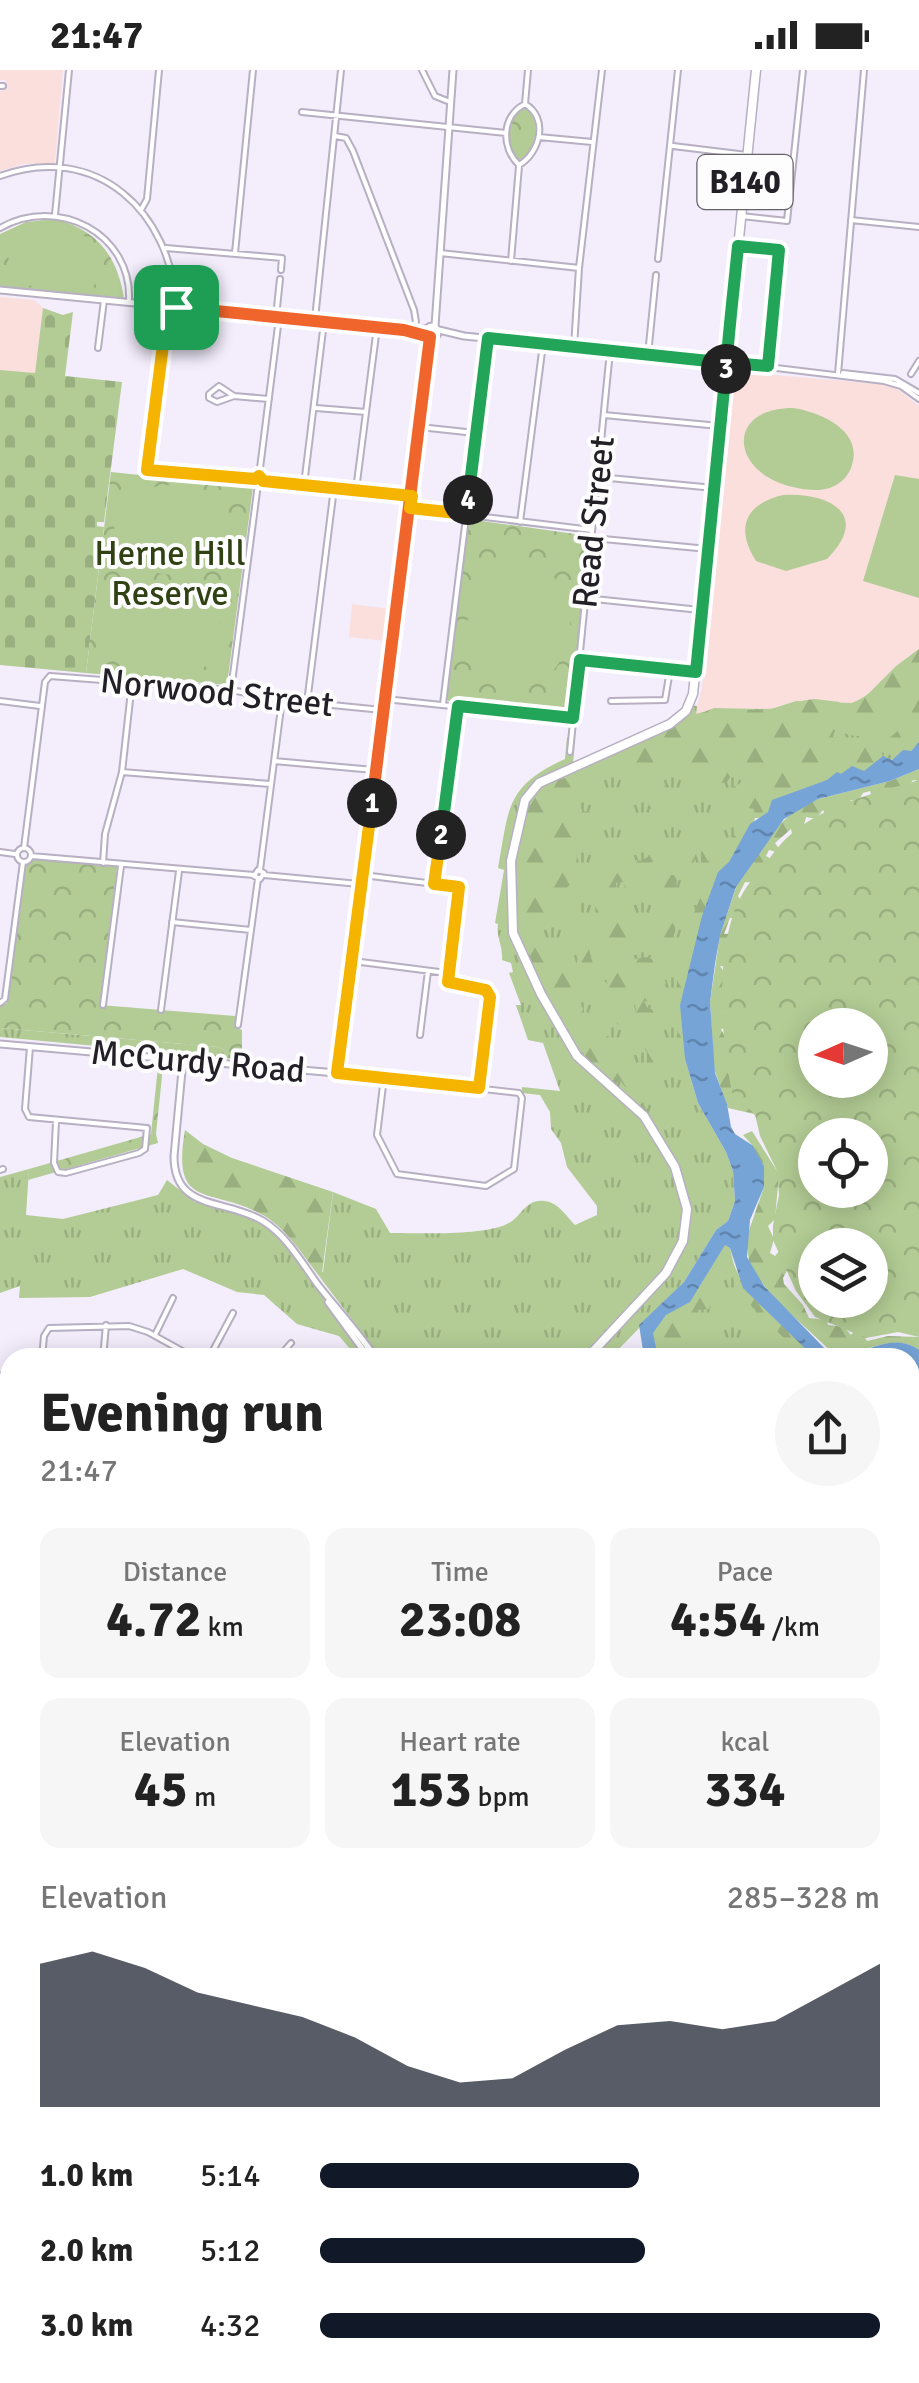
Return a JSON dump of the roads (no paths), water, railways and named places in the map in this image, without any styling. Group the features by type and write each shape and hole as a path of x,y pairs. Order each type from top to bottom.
{"main road":[{"name":"B140","path":"596,1348 666,1273 683,1241 687,1209 680,1180 644,1116 577,1056 518,947 510,913 514,842 530,791 550,777 658,731 679,718 690,702 756,70"}],"street":[{"path":"55,215 69,70"},
{"path":"141,210 147,199 159,70"},
{"path":"235,254 253,70"},
{"path":"315,321 341,70"},
{"path":"422,70 436,96 450,102"},
{"path":"337,1073 435,307 453,70"},
{"path":"511,261 519,165 510,153 506,133 514,112 525,104 528,70"},
{"path":"574,347 602,70"},
{"path":"658,259 678,70"},
{"path":"741,216 787,221 803,70"},
{"path":"838,374 864,70"},
{"path":"519,165 529,158 539,136 535,113 525,104"},
{"path":"302,112 506,133"},
{"path":"335,136 348,140 416,320 407,329"},
{"path":"539,136 592,142"},
{"path":"671,146 748,154"},
{"path":"0,176 22,170 60,169 102,180 141,210 166,248 175,285 147,470 412,496"},
{"path":"0,228 21,218 55,215 88,225 111,246 126,276 129,302"},
{"path":"851,220 919,227"},
{"path":"738,246 779,250 768,366"},
{"path":"166,248 282,258 281,270"},
{"path":"439,253 579,268"},
{"path":"648,355 656,275"},
{"path":"231,690 280,279"},
{"path":"0,290 885,377 919,396"},
{"path":"98,348 104,300"},
{"path":"304,485 324,322"},
{"path":"356,490 377,327"},
{"path":"443,704 488,338"},
{"path":"520,522 543,344"},
{"name":"Read Street","path":"570,752 610,351"},
{"path":"911,374 919,361"},
{"path":"234,396 219,386 208,394 217,402 234,396 268,399"},
{"path":"314,408 366,412"},
{"path":"604,416 720,426"},
{"path":"420,426 477,433"},
{"path":"598,477 714,488"},
{"path":"307,703 334,488"},
{"path":"410,508 592,530"},
{"path":"592,538 708,549"},
{"path":"585,598 702,610"},
{"path":"580,660 696,672"},
{"path":"611,700 665,700 670,669"},
{"name":"Norwood Street","path":"42,706 45,682 50,676 231,690 282,700 384,710"},
{"path":"103,863 105,834 122,772 132,682"},
{"path":"385,699 573,718"},
{"path":"238,1025 282,700"},
{"path":"0,701 42,706 24,848 16,854"},
{"path":"434,884 458,706"},
{"path":"274,760 376,770"},
{"path":"122,772 270,784"},
{"path":"24,848 31,856"},
{"path":"0,852 16,854 23,862"},
{"path":"3,1001 23,862 31,856 362,884"},
{"path":"103,1005 121,864"},
{"path":"161,1010 180,869"},
{"path":"362,875 459,887 448,973 450,985 482,988 490,994 479,1088"},
{"path":"172,922 252,930"},
{"path":"352,961 448,973"},
{"path":"420,1035 428,971"},
{"name":"McCurdy Road","path":"0,1044 337,1073 479,1088 515,1092 522,1098 514,1170 486,1186 397,1174 377,1135 384,1078"},
{"path":"30,1047 24,1109 29,1117 146,1128 143,1151 62,1174 54,1163 56,1121"},
{"path":"183,1060 174,1156 176,1180 191,1196 238,1209 270,1226 366,1348"},
{"path":"320,1286 366,1348"},
{"path":"155,1335 173,1298"},
{"path":"214,1348 233,1313"},
{"path":"105,1348 106,1325"},
{"path":"43,1348 49,1328 106,1325 129,1326 178,1348"},
{"path":"286,1348 290,1343"}],"water":[{"path":"919,742 919,769 890,781 818,799 784,819 736,887 720,935 710,1002 715,1073 731,1127 752,1145 764,1166 764,1187 750,1220 747,1257 764,1286 824,1348 805,1348 743,1288 730,1248 725,1245 690,1302 666,1315 653,1333 656,1348 643,1348 639,1325 684,1282 716,1230 728,1221 735,1201 733,1171 698,1103 685,1059 680,1005 702,916 718,872 729,862 750,824 768,812 772,800 827,780 852,766 864,771 883,756 892,760 903,750 911,751"},
{"path":"884,1344 908,1344 915,1348 870,1348"}],"park label":[{"name":"Herne Hill Reserve","path":"170,573"}]}
